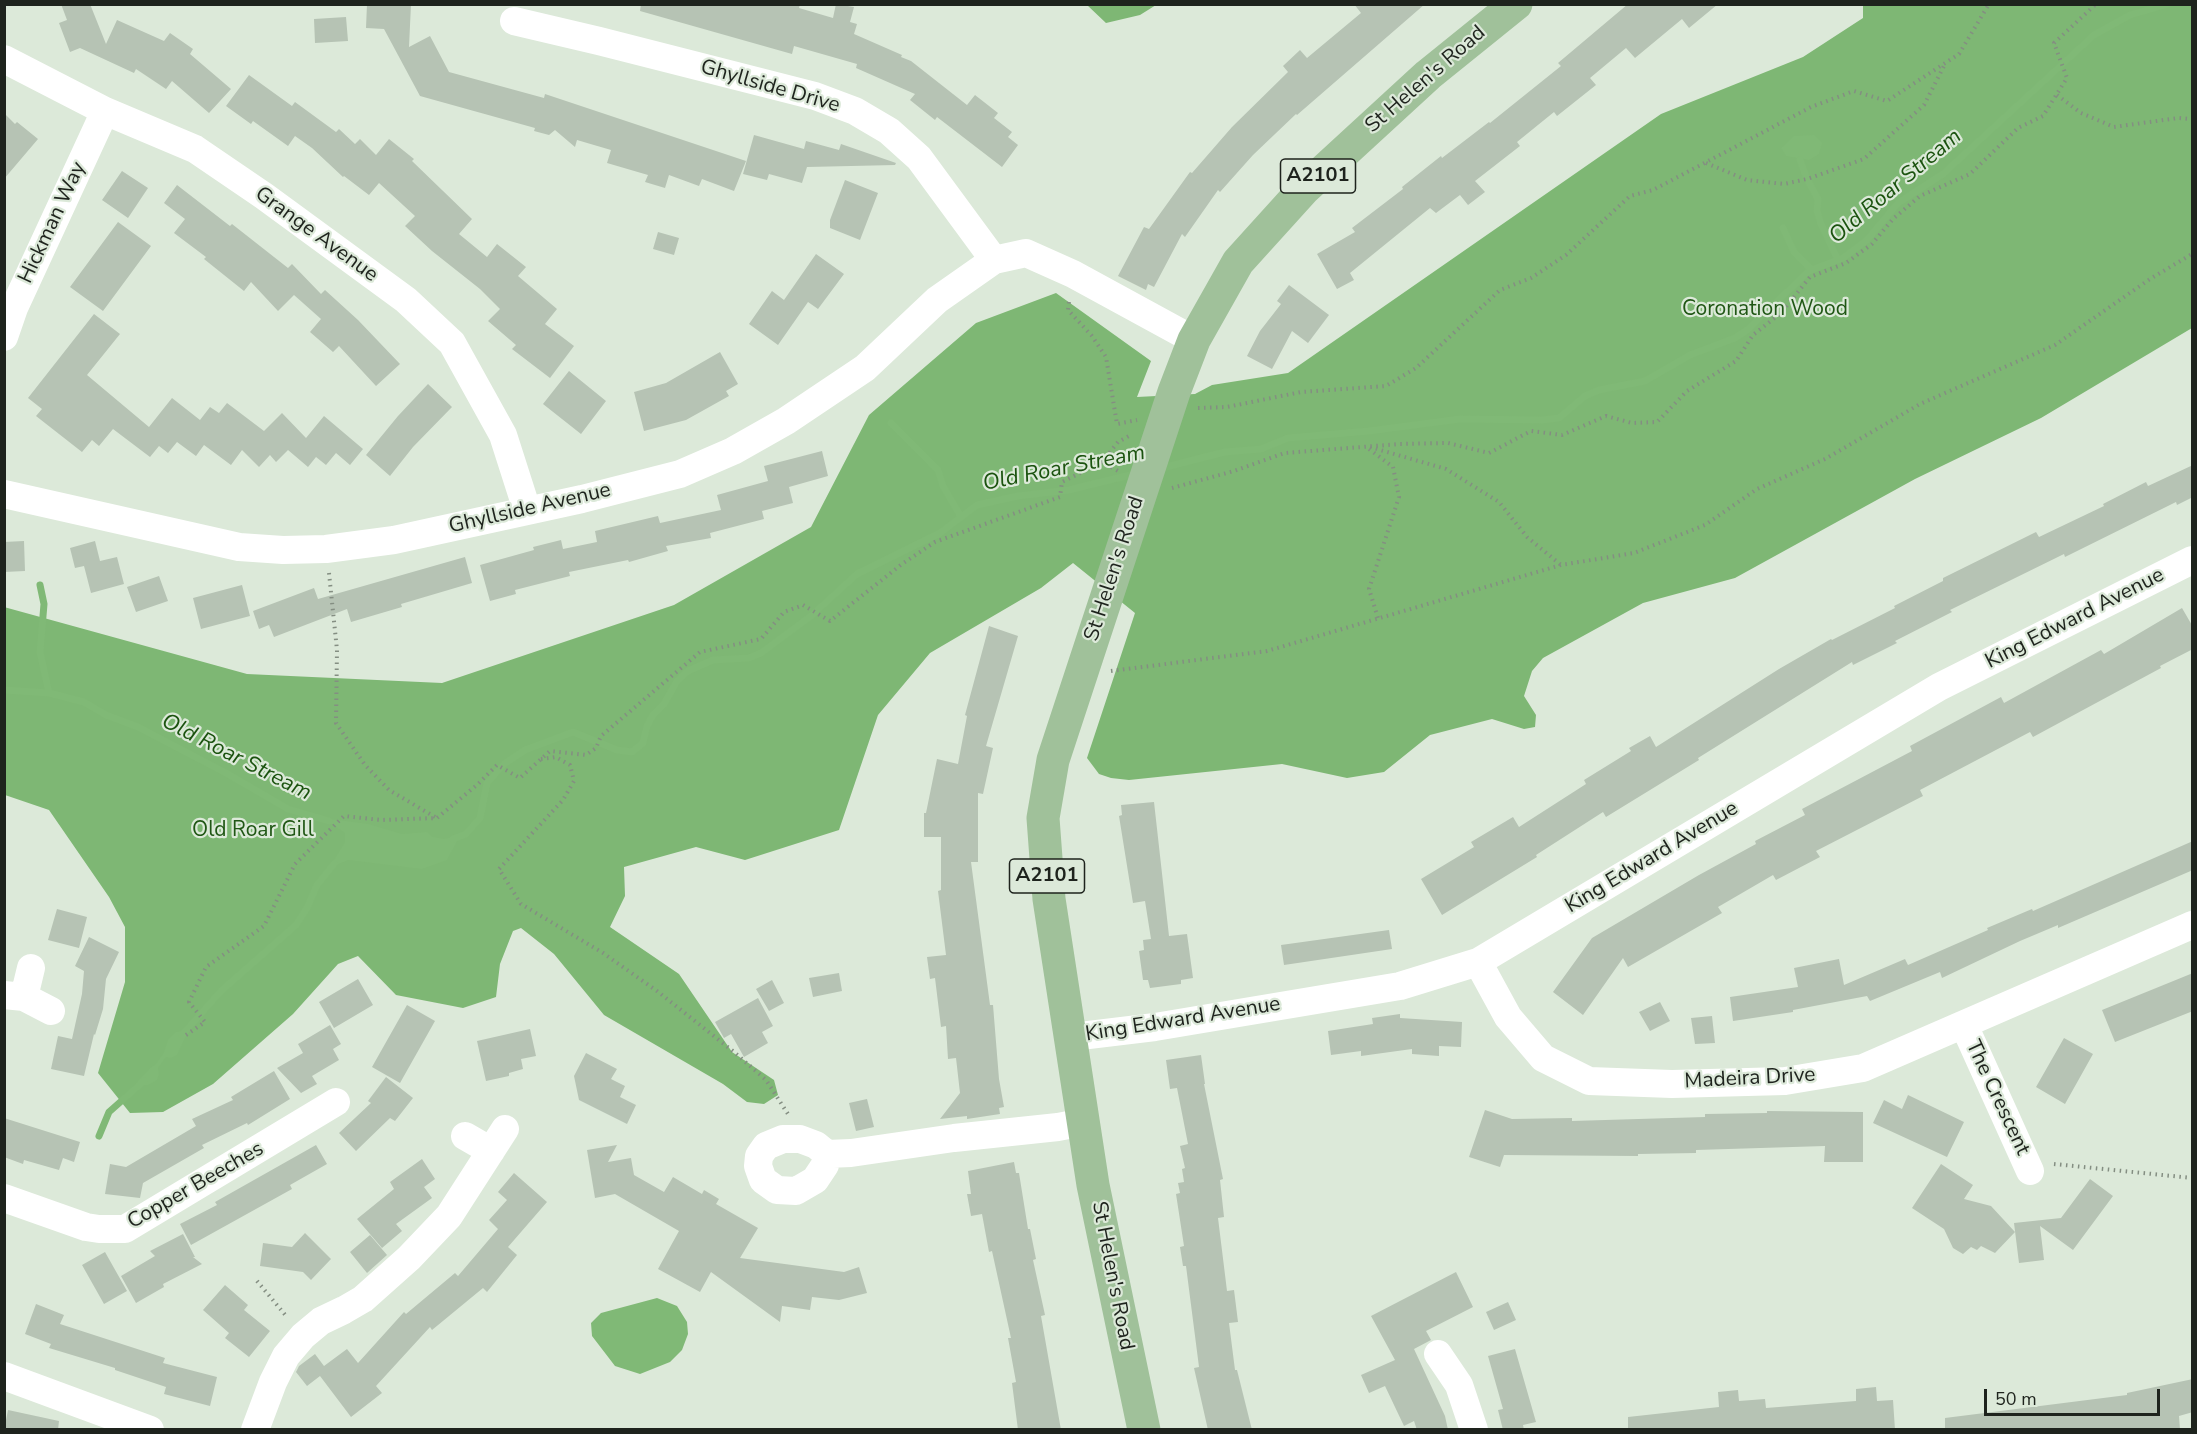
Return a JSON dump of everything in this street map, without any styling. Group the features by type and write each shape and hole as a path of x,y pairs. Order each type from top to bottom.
{"main road":[{"name":"St Helen's Road","path":"1144,1430 1094,1185 1049,900 1042,818 1053,760 1114,574 1182,400 1194,340 1238,262 1305,188 1428,75 1516,4"}],"street":[{"name":"Ghyllside Drive","path":"514,21 814,96 855,111 889,131 919,158 994,260"},
{"name":"Grange Avenue","path":"4,59 105,111 195,150 264,196 406,300 452,343 503,435 526,510"},
{"name":"Hickman Way","path":"4,337 14,308 105,111"},
{"path":"994,260 1026,253 1073,274 1194,340"},
{"name":"Ghyllside Avenue","path":"4,494 238,547 283,550 326,549 394,540 582,499 680,474 733,451 786,421 865,368 937,300 994,260"},
{"name":"King Edward Avenue","path":"1072,1037 1155,1027 1400,986 1478,962 1939,687 2193,560"},
{"name":"Madeira Drive","path":"1478,962 1508,1017 1543,1058 1589,1081 1672,1084 1785,1081 1863,1068 2193,925"},
{"path":"31,968 14,996 51,1011"},
{"name":"The Crescent","path":"1964,1025 2027,1164"},
{"name":"Copper Beeches","path":"4,1198 86,1227 125,1229 325,1118"},
{"path":"827,1154 851,1153 1084,1122"},
{"path":"255,1430 273,1382 286,1356 303,1336 321,1321 363,1299 449,1216 498,1140 465,1136"},
{"path":"1438,1354 1459,1385 1474,1430"},
{"path":"4,1376 150,1430"}],"path":[{"path":"1182,400 1227,407 1301,392 1386,386 1416,368 1500,290 1531,278 1566,255 1630,196 1653,190 1811,107 1854,91 1887,101 1959,54 1989,4"},
{"path":"1169,489 1234,471 1285,453 1448,443 1489,453 1531,431 1562,435 1606,416 1632,423 1657,422 1687,391 1736,361 1753,335 1780,313 1810,277 1846,263 1872,244 1893,219 1920,196 1970,174 2018,128 2043,116 2067,78 2054,43 2096,4"},
{"path":"1705,163 1747,180 1784,184 1807,179 1864,159 1924,105 1947,62"},
{"path":"2057,95 2081,113 2114,127 2178,118 2193,119"},
{"path":"1080,675 1267,651 1561,565 1634,553 1705,525 1756,489 1825,459 1920,404 2055,345 2150,279 2193,254"},
{"path":"1073,274 1068,310 1092,336 1106,357 1117,424"},
{"path":"186,1035 205,1022 189,1002 206,967 264,926 295,864 344,816 381,820 437,818 497,765 520,778 550,751 585,755 596,748 601,736 700,652 761,639 784,612 803,605 830,621 902,564 935,542 1060,497 1062,482 1102,462 1118,442 1134,433"},
{"path":"1366,447 1446,469 1499,502 1527,537 1561,565"},
{"path":"1366,447 1393,467 1399,497 1369,589 1378,618"},
{"path":"1102,462 1113,470"},
{"path":"326,549 337,650 336,723 365,765 389,790 437,818"},
{"path":"541,759 556,757 570,765 574,781 563,800 499,869 521,904 603,953 657,991 766,1080 788,1115"},
{"path":"2027,1164 2193,1178"},
{"path":"257,1281 303,1336"}],"green space":[{"path":"1087,5 1156,5 1140,15 1106,23"},
{"path":"1863,5 2192,5 2192,328 2041,418 1915,479 1735,578 1643,603 1543,658 1532,671 1524,696 1536,715 1535,727 1524,729 1492,719 1430,735 1384,772 1347,778 1282,764 1129,780 1099,774 1087,758 1135,613 1073,563 1041,588 930,653 878,715 839,830 745,860 696,847 624,867 625,896 610,927 679,974 732,1052 774,1080 778,1095 764,1104 747,1102 723,1084 604,1015 554,954 521,928 513,931 500,964 496,997 463,1008 396,995 358,956 338,964 293,1014 213,1084 163,1112 130,1113 98,1073 125,982 125,927 109,897 49,810 5,795 4,607 247,674 442,683 674,605 811,527 869,415 976,323 1056,293 1151,361 1137,397 1195,394 1212,385 1288,373 1661,114 1803,57 1863,18"}],"shaded area":[{"path":"1814,135 1822,143 1819,154 1809,160 1786,156 1781,148 1794,136"},
{"path":"323,818 368,824 402,834 427,832 433,837 444,839 460,836 447,860 422,869 348,860 329,868 345,842 345,833"},
{"path":"189,1030 177,1055 171,1058 166,1057 158,1068 157,1080 148,1085 138,1085 138,1081 163,1054 168,1040 176,1032"},
{"path":"657,1298 677,1306 687,1322 688,1334 682,1350 670,1362 640,1374 615,1366 592,1336 591,1323 601,1313"}],"building":[{"path":"61,4 90,4 106,44 117,20 164,41 170,33 193,49 190,54 231,89 209,113 172,81 166,89 136,69 134,73 80,48 70,52 59,23 67,20"},
{"path":"367,4 411,4 409,47 430,36 449,72 544,98 545,94 746,161 734,191 702,179 699,186 669,175 665,188 645,182 648,175 607,163 611,150 577,140 575,147 555,130 549,135 534,131 535,128 420,96 384,29 366,28"},
{"path":"641,4 800,4 799,8 833,18 836,4 854,7 850,22 857,24 854,34 902,55 901,57 911,61 967,105 975,95 998,113 994,118 1012,132 1008,137 1018,145 1002,167 937,117 935,120 910,100 915,94 856,68 857,64 794,46 792,54 640,11"},
{"path":"1354,4 1425,4 1296,114 1253,155 1220,192 1218,190 1185,237 1182,234 1154,287 1148,284 1146,290 1118,276 1144,227 1149,229 1190,172 1192,173 1232,127 1288,72 1283,66 1300,50 1307,58 1361,13"},
{"path":"1628,4 1718,4 1689,28 1682,19 1635,58 1626,48 1590,78 1596,85 1557,116 1554,112 1517,142 1520,146 1475,181 1485,192 1468,205 1460,195 1436,213 1430,208 1350,273 1354,280 1337,289 1317,254 1355,232 1352,228 1441,156 1442,158 1490,123 1561,66 1558,63"},
{"path":"346,17 348,41 315,43 314,19"},
{"path":"249,75 292,106 295,102 336,132 339,129 355,144 360,139 376,155 389,139 414,159 412,161 472,219 459,234 487,257 497,244 526,267 518,276 557,309 545,324 574,346 550,378 512,349 516,345 488,321 500,309 480,289 405,226 415,216 379,183 369,195 343,177 312,148 295,136 288,146 253,121 251,124 226,106"},
{"path":"4,113 15,124 17,122 38,139 4,179"},
{"path":"754,135 804,149 806,141 839,150 841,144 896,163 895,165 807,167 802,183 769,174 767,180 743,174"},
{"path":"122,171 148,188 128,218 102,200"},
{"path":"845,180 878,193 860,240 830,228 830,220"},
{"path":"177,185 288,268 292,264 321,294 325,290 358,320 400,364 376,386 339,346 333,352 310,332 321,319 294,295 278,311 251,282 244,291 204,259 206,257 174,233 185,219 164,203"},
{"path":"118,222 151,246 103,311 70,287"},
{"path":"658,232 679,238 674,255 653,249"},
{"path":"816,254 844,274 818,309 808,302 778,345 749,324 772,291 784,300"},
{"path":"1289,285 1329,315 1308,343 1292,331 1272,369 1247,356 1260,331 1281,304 1277,301"},
{"path":"94,314 120,334 87,375 149,427 172,398 200,420 210,407 219,413 227,403 264,431 282,413 306,438 324,416 363,449 350,465 336,453 326,465 316,457 308,467 288,450 276,462 270,455 259,467 242,450 231,465 204,445 196,456 177,442 168,453 159,446 150,457 113,429 99,446 92,440 82,452 36,416 42,409 28,398"},
{"path":"720,352 738,384 726,391 729,396 686,420 644,431 634,392 666,383"},
{"path":"569,371 606,401 581,434 543,404"},
{"path":"428,384 452,407 413,447 390,476 366,455"},
{"path":"822,451 828,476 789,487 793,503 762,511 764,519 710,533 711,538 666,546 668,551 629,562 628,560 569,572 570,576 515,590 516,594 490,601 480,565 561,540 563,549 597,542 595,531 658,516 660,523 721,510 717,495 768,481 764,466"},
{"path":"2193,465 2193,497 2177,505 2176,502 2065,557 2064,554 1950,610 1952,612 1895,641 1897,643 1853,665 1852,662 1606,817 1603,812 1536,855 1537,857 1442,915 1421,879 1474,847 1471,842 1513,817 1519,827 1586,784 1584,780 1631,751 1629,748 1650,736 1656,747 1779,669 1831,639 1895,608 1894,606 1943,581 1943,578 2036,532 2039,537 2104,506 2103,504 2146,482 2148,486"},
{"path":"24,541 25,571 4,572 4,542"},
{"path":"95,541 100,561 117,557 124,584 91,593 84,566 75,568 70,548"},
{"path":"465,557 472,583 351,622 347,609 274,637 269,625 259,629 253,611 314,588 318,599"},
{"path":"159,576 168,601 136,612 127,587"},
{"path":"242,585 250,616 201,629 193,598"},
{"path":"2182,608 2193,627 2193,649 2033,737 2030,732 1920,790 1923,796 1816,851 1820,857 1776,880 1773,875 1718,907 1722,913 1628,967 1623,958 1583,1015 1553,992 1592,938 1756,844 1755,841 1805,815 1802,809 1912,751 1910,746 2001,697 2004,703 2101,650 2104,654"},
{"path":"989,626 1018,636 986,746 993,748 983,794 978,793 978,862 971,862 990,1005 993,1005 999,1079 1004,1107 999,1108 1000,1114 967,1119 967,1116 940,1119 960,1093 956,1058 948,1059 946,1026 941,1027 935,978 930,979 927,957 946,955 938,891 941,890 941,837 924,837 924,813 926,813 937,759 958,764 967,716 965,715"},
{"path":"1154,802 1169,936 1187,934 1193,978 1181,980 1181,984 1150,988 1148,980 1143,980 1139,951 1144,950 1143,940 1151,939 1145,901 1133,903 1119,816 1122,815 1121,805"},
{"path":"2193,841 2193,870 2058,928 2058,925 2020,941 1942,978 1940,972 1870,1001 1867,996 1793,1010 1793,1012 1733,1021 1730,997 1798,987 1794,968 1839,959 1844,985 1905,959 1908,965 1988,930 1987,928 2032,909 2033,911"},
{"path":"57,909 87,917 79,948 48,940"},
{"path":"1389,930 1392,949 1284,965 1281,945"},
{"path":"89,937 119,952 106,979 103,1009 94,1034 84,1076 51,1069 58,1036 72,1039 82,994 84,971 75,966"},
{"path":"839,973 842,991 813,997 809,978"},
{"path":"2193,973 2193,1011 2115,1042 2102,1010"},
{"path":"358,979 373,1005 334,1028 319,1002"},
{"path":"772,980 784,1003 769,1011 756,989"},
{"path":"758,998 773,1026 762,1032 768,1043 744,1057 731,1034 724,1038 715,1022"},
{"path":"1660,1002 1670,1021 1650,1031 1639,1012"},
{"path":"407,1005 435,1021 400,1083 372,1067"},
{"path":"1400,1014 1400,1018 1462,1022 1461,1047 1439,1046 1439,1056 1412,1054 1412,1049 1361,1056 1361,1051 1331,1055 1328,1031 1373,1024 1372,1018"},
{"path":"1712,1016 1715,1043 1695,1044 1691,1018"},
{"path":"330,1025 341,1044 333,1049 339,1060 312,1076 317,1084 301,1093 277,1068 303,1053 298,1044"},
{"path":"530,1029 536,1056 521,1059 523,1069 509,1073 509,1076 486,1081 477,1041"},
{"path":"2064,1038 2093,1054 2065,1104 2036,1087"},
{"path":"586,1053 617,1069 611,1079 625,1086 620,1097 636,1105 627,1124 579,1100 574,1076"},
{"path":"1201,1055 1204,1084 1223,1179 1220,1180 1224,1217 1218,1218 1227,1291 1234,1290 1238,1322 1229,1323 1235,1370 1237,1370 1252,1430 1208,1430 1194,1368 1199,1367 1186,1266 1183,1266 1180,1247 1184,1246 1176,1194 1180,1193 1178,1183 1184,1182 1182,1169 1185,1168 1180,1146 1188,1144 1177,1088 1170,1089 1166,1060"},
{"path":"274,1071 290,1099 248,1125 247,1123 202,1145 204,1148 143,1183 140,1198 105,1194 110,1164 126,1167 196,1126 192,1119 233,1100 231,1097"},
{"path":"386,1077 413,1098 395,1121 390,1118 356,1151 339,1133 371,1103 368,1101"},
{"path":"1908,1095 1964,1122 1947,1157 1873,1123 1884,1100 1902,1109"},
{"path":"867,1099 874,1127 856,1131 849,1103"},
{"path":"1485,1110 1512,1119 1572,1118 1572,1121 1705,1117 1705,1114 1767,1113 1767,1111 1863,1112 1863,1162 1824,1162 1825,1146 1696,1150 1696,1153 1638,1154 1638,1156 1504,1155 1500,1167 1469,1157"},
{"path":"4,1118 80,1142 74,1162 63,1158 59,1170 24,1160 23,1164 4,1157"},
{"path":"316,1145 327,1164 290,1185 292,1189 191,1245 180,1224 217,1205 215,1202"},
{"path":"617,1145 608,1162 631,1158 634,1175 664,1192 673,1177 702,1194 704,1190 719,1199 716,1204 758,1228 740,1258 844,1272 859,1267 867,1293 839,1300 812,1297 810,1310 782,1306 780,1322 711,1272 700,1292 658,1269 679,1231 615,1194 595,1198 587,1150"},
{"path":"422,1159 435,1179 424,1187 432,1198 396,1224 402,1231 382,1248 357,1219 394,1189 390,1182"},
{"path":"1014,1162 1016,1173 1019,1173 1028,1229 1030,1229 1036,1259 1033,1260 1045,1315 1041,1316 1061,1430 1018,1430 1012,1383 1016,1382 1008,1338 1011,1338 992,1251 989,1252 982,1214 971,1216 967,1194 971,1194 968,1171"},
{"path":"1941,1164 1973,1185 1964,1199 1991,1206 2015,1232 1995,1253 1981,1246 1977,1250 1971,1247 1963,1254 1953,1248 1944,1229 1912,1208"},
{"path":"514,1173 547,1202 508,1247 517,1255 487,1292 483,1288 432,1330 430,1327 376,1386 382,1393 351,1417 320,1376 307,1386 296,1372 299,1366 315,1354 324,1366 347,1349 358,1363 404,1312 406,1314 455,1273 458,1276 498,1229 489,1220 507,1200 498,1192"},
{"path":"2090,1179 2113,1196 2073,1250 2040,1226 2044,1260 2019,1263 2014,1223 2061,1218"},
{"path":"305,1233 331,1259 311,1280 303,1272 260,1266 263,1243 292,1247"},
{"path":"183,1234 195,1257 193,1257 202,1264 163,1284 164,1287 136,1303 121,1276 155,1256 150,1251"},
{"path":"370,1235 387,1255 367,1273 350,1252"},
{"path":"105,1252 127,1291 104,1304 82,1265"},
{"path":"1456,1272 1473,1307 1426,1331 1431,1340 1414,1349 1445,1416 1448,1430 1417,1430 1414,1421 1404,1426 1385,1386 1369,1393 1361,1375 1395,1360 1371,1316"},
{"path":"225,1285 248,1305 244,1310 270,1331 249,1357 225,1338 229,1333 203,1310"},
{"path":"1508,1302 1516,1320 1494,1330 1486,1312"},
{"path":"36,1304 64,1315 60,1324 165,1358 163,1363 217,1377 210,1406 164,1394 166,1387 115,1370 115,1368 49,1348 51,1344 25,1334"},
{"path":"1515,1349 1536,1422 1523,1425 1524,1430 1503,1430 1498,1410 1503,1409 1488,1356"},
{"path":"2193,1379 2193,1412 2179,1416 2180,1430 1945,1430 1945,1418 2127,1395 2127,1393"},
{"path":"1876,1387 1877,1401 1893,1400 1895,1430 1628,1430 1628,1417 1719,1407 1718,1392 1738,1390 1739,1401 1765,1399 1766,1408 1856,1401 1856,1389"},
{"path":"8,1410 59,1421 58,1430 4,1430"}],"waterway":[{"name":"Old Roar Stream","path":"1158,469 1225,452 1261,449 1288,438 1369,431 1460,419 1542,420 1559,418 1585,396 1599,390 1645,381 1690,355 1735,338 1747,330 1809,271 1843,258 1867,240 1898,203 1943,174 2094,35 2130,15 2168,4"},
{"path":"1800,160 1818,199 1817,211 1821,224 1838,260"},
{"path":"1783,228 1794,252 1812,270"},
{"path":"891,423 938,470 943,486 961,517"},
{"name":"Old Roar Stream","path":"453,839 466,834 480,818 487,783 504,764 525,750 573,732 617,750 632,752 643,743 647,726 653,715 664,704 677,681 688,671 713,660 749,658 761,653 811,616 857,574 940,533 977,505 1018,496 1069,490 1138,473"},
{"path":"40,585 44,604 40,652 49,693"},
{"name":"Old Roar Stream","path":"4,690 49,693 84,702 226,773 288,809 329,821"},
{"path":"182,1035 221,991 296,925 307,908 317,885 334,864"},
{"path":"99,1136 109,1112 144,1081"}],"park label":[{"name":"Coronation Wood","path":"1765,310"},
{"name":"Old Roar Gill","path":"253,831"}]}
